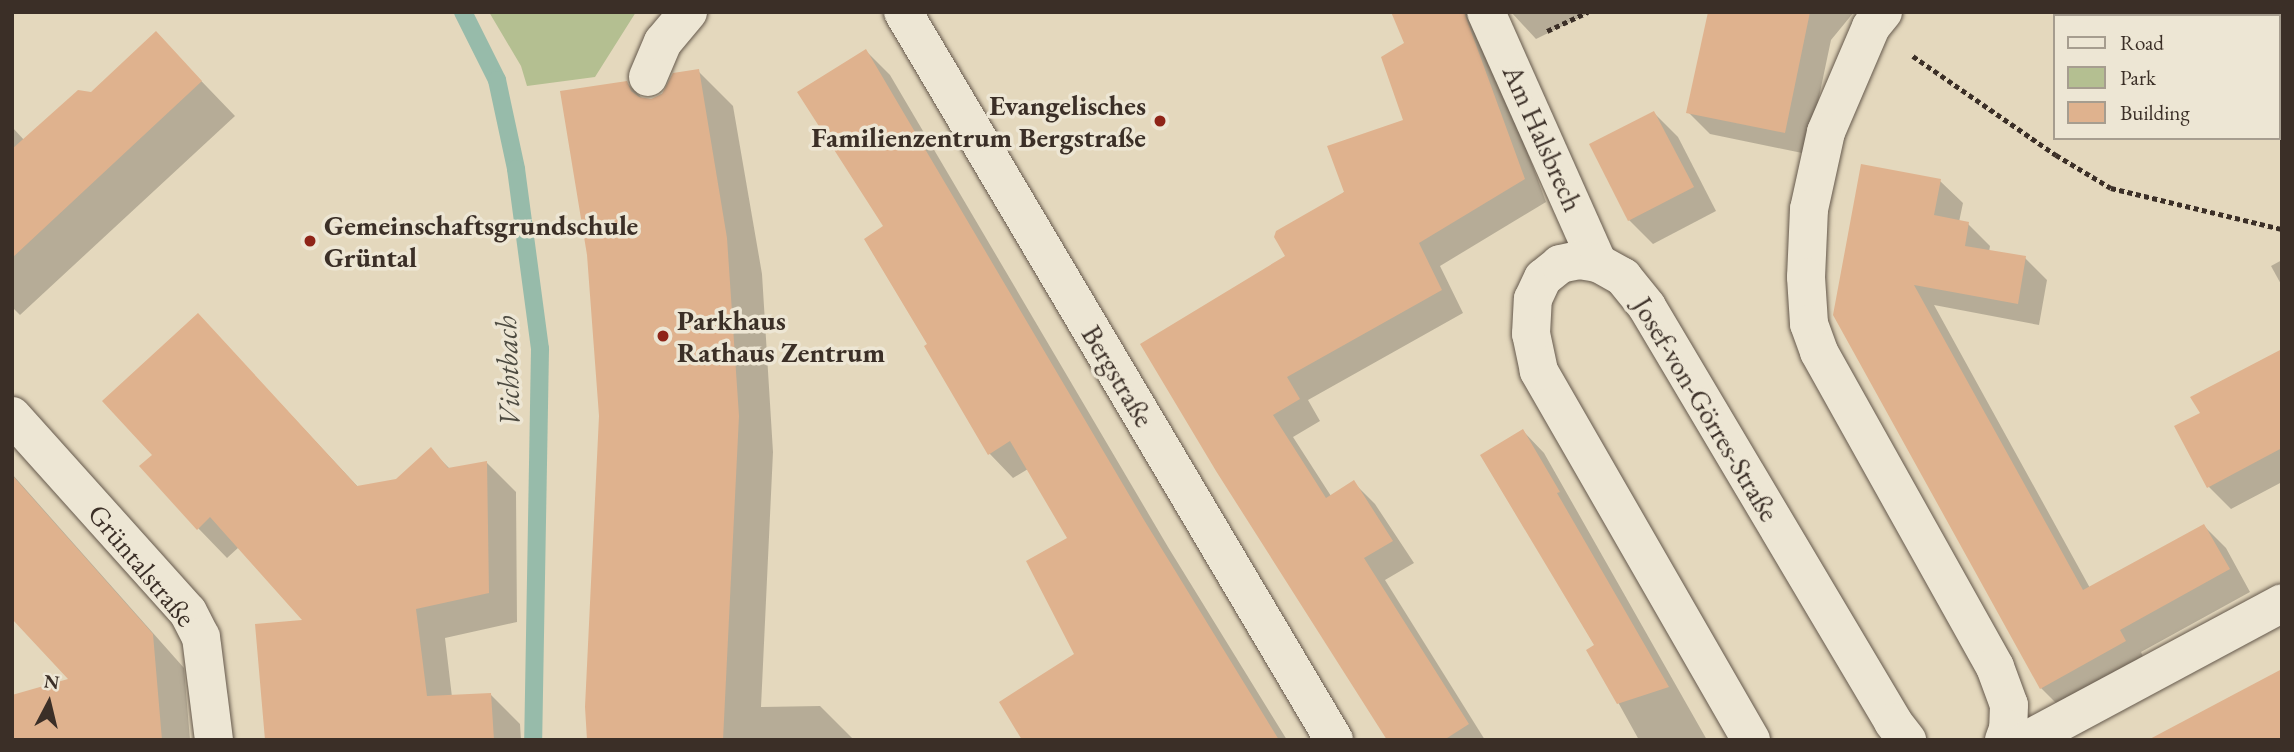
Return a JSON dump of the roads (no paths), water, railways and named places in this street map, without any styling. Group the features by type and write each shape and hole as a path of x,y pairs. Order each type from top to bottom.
{"street":[{"path":"648,77 663,42 688,12"},
{"name":"Bergstraße","path":"903,12 1334,740"},
{"name":"Am Halsbrech","path":"1486,12 1598,263"},
{"path":"1877,20 1826,132 1809,209 1806,278 1809,324 1819,352 1995,667 2009,705 2008,729 2004,740"},
{"path":"1598,263 1579,260 1560,264 1543,278 1533,299 1531,334 1539,371 1751,740"},
{"name":"Josef-von-Görres-Straße","path":"1598,263 1623,277 1647,307 1893,722 1907,740"},
{"name":"Grüntalstraße","path":"12,416 188,612 201,636 214,740"},
{"path":"2027,740 2282,603"}],"waterway":[{"name":"Vichtbach","path":"463,12 497,80 516,169 540,349 533,740"}],"place":[{"name":"Evangelisches Familienzentrum Bergstraße","path":"1160,121"},
{"name":"Gemeinschaftsgrundschule Grüntal","path":"310,241"},
{"name":"Parkhaus Rathaus Zentrum","path":"663,336"}]}
